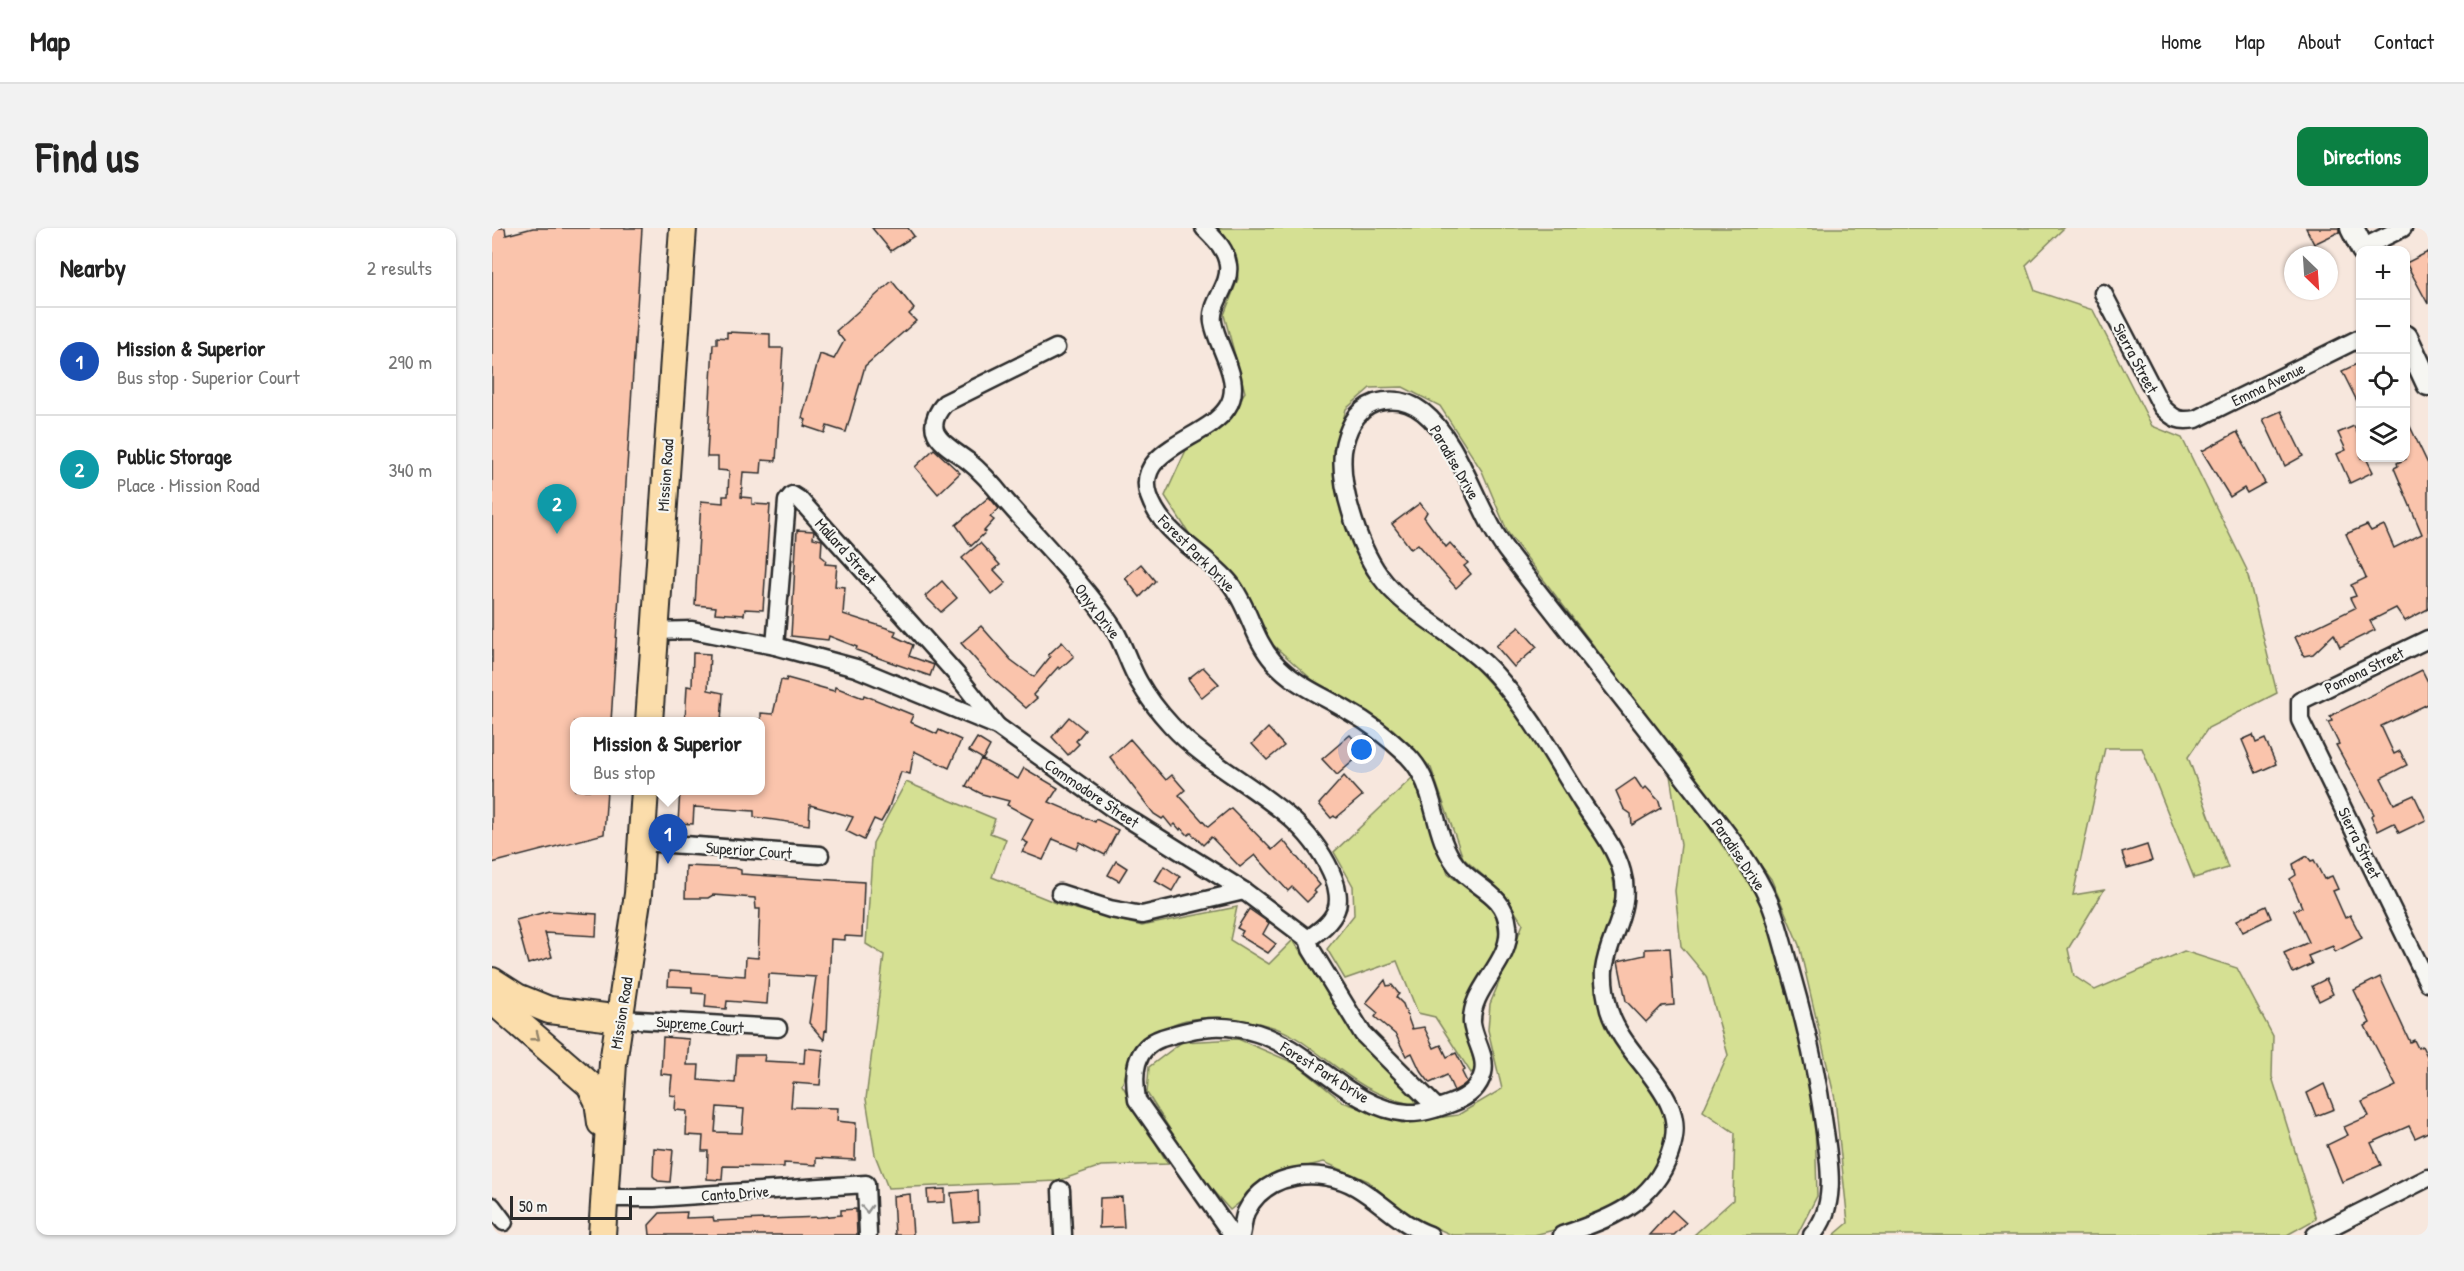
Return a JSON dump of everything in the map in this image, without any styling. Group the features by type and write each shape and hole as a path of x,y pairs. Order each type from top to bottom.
{"main road":[{"name":"Mission Road","path":"649,717 683,228"},
{"name":"Mission Road","path":"602,1235 605,1153 613,1063 621,1019 643,842 645,795"},
{"path":"492,981 517,997 549,1010 621,1019"},
{"path":"492,1000 590,1085 598,1101 605,1153"}],"street":[{"name":"Forest Park Drive","path":"1204,228 1220,244 1228,265 1226,282 1216,301 1212,319 1231,374 1233,394 1227,408 1211,423 1160,457 1148,470 1146,485 1160,517 1227,579 1238,593 1259,643 1275,663 1297,682 1350,711 1380,732 1409,757 1421,772 1455,864 1492,893 1502,907 1508,925 1507,944 1475,1005 1472,1023 1485,1067 1480,1083 1471,1093 1437,1108 1410,1113 1386,1108 1339,1084 1288,1047 1249,1031 1214,1025 1198,1027 1154,1041 1141,1051 1134,1081 1137,1100 1232,1235"},
{"path":"2359,242 2403,228"},
{"name":"Sierra Street","path":"2103,293 2162,407 2174,419"},
{"name":"Emma Avenue","path":"2174,419 2183,421 2196,419 2356,340"},
{"path":"2410,346 2428,384"},
{"name":"Onyx Drive","path":"1056,348 945,403 936,413 934,426 938,437 946,447 986,477 1092,601 1113,628 1138,681 1153,704 1173,727 1194,747 1295,821 1315,841 1337,888 1337,909 1328,922 1308,939"},
{"name":"Paradise Drive","path":"1562,1235 1608,1218 1631,1206 1654,1186 1667,1163 1674,1142 1676,1123 1669,1102 1623,1038 1610,1015 1605,990 1604,969 1625,906 1622,869 1607,840 1526,713 1500,680 1461,643 1399,596 1381,577 1356,530 1343,473 1343,452 1348,432 1358,415 1367,406 1382,401 1403,401 1423,412 1441,431 1466,476 1488,524 1504,548 1592,657 1734,843 1770,902 1804,1020 1818,1082 1826,1144 1830,1190 1822,1224 1812,1235"},
{"name":"Mallard Street","path":"775,646 787,501 792,495 801,500 956,674 997,726"},
{"name":"Commodore Street","path":"654,632 692,630 775,646 856,668 997,726 1116,811 1244,891 1308,939 1311,949 1363,1034 1437,1108"},
{"name":"Pomona Street","path":"2300,701 2428,639"},
{"name":"Sierra Street","path":"2300,701 2300,720 2428,983"},
{"name":"Superior Court","path":"643,842 820,855"},
{"path":"1060,893 1110,909 1142,915 1244,891"},
{"name":"Supreme Court","path":"621,1019 778,1028"},
{"path":"1241,1235 1246,1213 1258,1195 1274,1183 1293,1176 1314,1175 1335,1178 1357,1188 1392,1215 1430,1235"},
{"path":"2315,1235 2428,1178"},
{"name":"Canto Drive","path":"603,1198 664,1198 866,1184 868,1235"},
{"path":"1061,1190 1063,1235"},
{"path":"492,1206 504,1222"}],"green space":[{"path":"1218,228 2064,228 2026,265 2035,291 2093,310 2152,426 2182,438 2246,568 2277,693 2208,728 2188,757 2228,868 2194,878 2142,748 2105,748 2073,895 2104,890 2068,949 2074,976 2095,990 2184,951 2237,968 2273,1036 2272,1077 2316,1219 2287,1235 1834,1235 1848,1223 1835,1099 1799,945 1771,879 1508,533 1482,471 1440,406 1403,387 1370,388 1346,409 1334,457 1344,517 1365,571 1408,616 1472,664 1516,712 1610,860 1617,906 1599,954 1595,992 1616,1041 1658,1097 1669,1133 1644,1188 1586,1222 1534,1235 1452,1235 1407,1215 1368,1181 1324,1162 1278,1173 1230,1210 1198,1174 1147,1093 1149,1067 1182,1042 1238,1039 1296,1064 1343,1102 1402,1123 1458,1115 1502,1089 1488,1030 1490,1004 1523,924 1503,893 1463,858 1431,768 1393,729 1317,684 1271,643 1250,603 1196,544 1165,496 1187,448 1222,427 1245,392 1224,315 1238,279 1234,250"},
{"path":"1669,769 1761,901 1790,986 1815,1118 1817,1196 1797,1235 1694,1235 1733,1200 1735,1133 1703,1111 1728,1055 1706,976 1681,946 1675,891 1681,845"},
{"path":"1413,777 1448,874 1495,910 1500,940 1467,1008 1464,1027 1476,1070 1471,1073 1435,1017 1418,1013 1397,961 1345,979 1327,949 1354,915 1353,886 1334,852"},
{"path":"906,782 995,819 990,833 1006,839 992,877 1064,906 1142,926 1237,907 1230,940 1269,964 1293,940 1357,1037 1416,1095 1415,1105 1367,1088 1301,1041 1275,1028 1230,1018 1186,1020 1167,1027 1136,1044 1122,1085 1168,1164 1101,1166 1058,1181 888,1188 875,1155 866,1099 884,955 866,944 873,843"}],"building":[{"path":"492,228 505,228 506,235 533,228 642,228 611,717 570,717 570,795 607,795 604,834 492,863"},
{"path":"872,228 908,228 914,236 891,251"},
{"path":"2306,228 2339,228 2339,232 2314,244"},
{"path":"2428,252 2428,304 2410,270 2410,261"},
{"path":"892,281 914,309 909,314 916,321 865,366 846,432 827,426 825,433 804,426 806,420 802,418 820,354 834,359 844,341 836,331"},
{"path":"727,332 770,334 770,348 783,348 776,461 762,460 761,473 743,472 741,497 752,498 752,504 770,505 763,610 745,609 744,615 715,613 716,607 695,605 701,501 723,503 723,496 728,496 729,471 718,470 718,457 707,457 713,344 717,344 717,337 727,338"},
{"path":"2356,364 2356,399 2342,371"},
{"path":"2281,411 2303,456 2285,466 2263,419"},
{"path":"2354,426 2356,462 2368,462 2373,472 2350,483 2337,454 2346,450 2338,433"},
{"path":"2410,426 2428,464 2428,609 2405,621 2396,608 2370,621 2375,630 2340,647 2334,634 2313,654 2304,656 2295,637 2355,608 2350,598 2356,596 2351,585 2366,578 2346,534 2367,525 2371,531 2384,525 2394,548 2422,534 2394,468 2398,466 2397,463 2410,462"},
{"path":"2237,432 2265,483 2247,493 2244,488 2230,497 2202,451"},
{"path":"934,449 960,473 938,494 915,467"},
{"path":"989,497 999,509 990,517 994,520 984,531 986,532 971,546 956,525"},
{"path":"1420,503 1427,512 1424,517 1446,547 1450,543 1468,563 1464,566 1471,574 1456,588 1418,544 1411,549 1392,524"},
{"path":"797,530 814,531 813,538 822,540 821,556 826,560 825,564 837,565 835,586 845,587 843,614 896,631 894,636 913,645 909,656 934,665 930,676 856,650 857,647 829,636 828,640 791,636"},
{"path":"980,543 1000,565 994,570 1006,583 992,595 962,558"},
{"path":"1141,564 1155,581 1140,597 1125,578"},
{"path":"942,581 957,598 941,612 925,596"},
{"path":"981,626 1011,660 1034,677 1050,657 1048,655 1062,642 1074,656 1060,669 1058,667 1033,695 1037,698 1026,708 991,677 961,643"},
{"path":"1519,627 1537,647 1514,667 1496,646"},
{"path":"693,653 710,654 708,690 723,693 721,717 685,717 687,686 692,687"},
{"path":"1203,667 1219,684 1202,698 1188,679"},
{"path":"2422,670 2428,682 2428,704 2381,726 2394,754 2400,751 2407,765 2381,778 2394,804 2414,795 2426,820 2399,833 2394,823 2378,831 2371,816 2374,814 2336,745 2339,744 2328,722 2332,721 2330,716"},
{"path":"787,678 834,691 835,687 863,698 864,695 913,715 910,722 937,734 939,730 961,740 949,768 914,751 910,774 901,772 888,810 881,822 874,819 864,840 846,831 853,817 810,805 809,825 754,817 754,811 694,807 693,824 678,823 680,795 765,795 765,717 761,717 761,713 773,714 781,680 786,681"},
{"path":"1069,717 1085,730 1076,741 1079,744 1068,755 1052,737"},
{"path":"1268,728 1284,746 1267,760 1252,744"},
{"path":"1350,735 1365,751 1337,775 1322,759"},
{"path":"2253,735 2256,743 2265,739 2276,764 2256,773 2242,740"},
{"path":"977,738 990,746 983,759 969,751"},
{"path":"1130,739 1166,780 1172,775 1185,790 1179,795 1208,827 1231,808 1272,850 1283,840 1320,885 1314,891 1316,893 1307,902 1292,887 1288,891 1255,855 1240,867 1211,837 1203,845 1191,833 1188,835 1175,824 1172,827 1164,817 1162,819 1154,814 1110,757"},
{"path":"981,759 1018,779 1024,768 1058,788 1049,802 1095,822 1096,819 1118,830 1105,855 1080,842 1077,849 1053,839 1043,860 1022,852 1028,843 1022,840 1033,819 1007,805 1009,801 982,794 966,786"},
{"path":"1344,776 1362,796 1336,818 1334,816 1331,818 1319,804"},
{"path":"1635,778 1643,790 1646,787 1659,801 1661,808 1632,825 1631,814 1624,809 1616,791"},
{"path":"2147,845 2152,861 2127,868 2122,853"},
{"path":"2307,856 2311,861 2314,860 2324,879 2332,876 2338,889 2333,891 2345,918 2350,915 2362,938 2335,952 2333,946 2308,956 2312,964 2293,973 2284,953 2309,942 2294,910 2302,907 2290,879 2296,875 2293,864"},
{"path":"1116,861 1127,868 1119,881 1108,875"},
{"path":"686,866 735,868 741,870 741,874 864,882 862,937 845,936 845,940 831,939 827,1031 825,1030 824,1040 809,1023 816,977 769,974 767,1004 727,1001 726,1009 705,1007 706,994 692,993 692,987 668,986 669,971 745,976 746,957 758,958 760,909 756,909 755,898 713,895 708,898 685,898"},
{"path":"1164,866 1180,877 1172,891 1155,881"},
{"path":"2266,906 2271,918 2243,932 2237,920"},
{"path":"1249,909 1269,923 1263,934 1276,944 1268,953 1240,936 1243,931 1237,928"},
{"path":"549,911 597,914 596,936 545,933 552,957 528,964 516,920"},
{"path":"1670,948 1674,1005 1662,1006 1646,1022 1626,1001 1618,961 1645,955 1645,949"},
{"path":"2380,977 2410,1042 2414,1040 2418,1048 2422,1046 2428,1058 2428,1132 2415,1138 2409,1126 2371,1143 2381,1165 2342,1182 2327,1145 2348,1135 2344,1127 2369,1116 2362,1102 2396,1086 2365,1026 2370,1023 2354,990"},
{"path":"2326,979 2333,994 2319,1001 2312,986"},
{"path":"1385,980 1387,986 1392,985 1399,994 1396,997 1403,1004 1412,1029 1424,1027 1434,1048 1441,1045 1447,1057 1456,1053 1465,1070 1462,1072 1467,1082 1461,1087 1454,1091 1447,1075 1430,1083 1420,1070 1412,1053 1406,1056 1396,1035 1375,1017 1378,1013 1366,1003"},
{"path":"663,1037 689,1039 687,1065 699,1065 698,1080 735,1083 737,1055 765,1055 764,1061 804,1063 805,1048 823,1050 820,1085 793,1083 791,1107 838,1108 837,1121 856,1123 855,1160 816,1158 816,1165 784,1163 784,1167 723,1166 722,1180 707,1179 708,1151 702,1151 703,1136 686,1135 687,1111 675,1110 676,1096 670,1095 672,1075 661,1074","holes":["717,1107 744,1109 742,1133 715,1132"]},
{"path":"2324,1084 2334,1109 2316,1116 2307,1093"},
{"path":"654,1148 673,1150 670,1182 658,1181 653,1176"},
{"path":"945,1189 945,1202 928,1203 927,1190"},
{"path":"978,1191 979,1221 954,1223 951,1193"},
{"path":"910,1194 913,1235 895,1235 893,1196"},
{"path":"1122,1197 1124,1227 1099,1228 1100,1198"},
{"path":"856,1209 857,1235 650,1235 649,1225 660,1213 687,1212 686,1218 713,1217 714,1221 820,1217 841,1215 841,1210"},
{"path":"1672,1210 1686,1223 1674,1235 1649,1235"}],"place":[{"name":"Public Storage","path":"557,534"},
{"name":"Mission & Superior","path":"668,864"}]}
